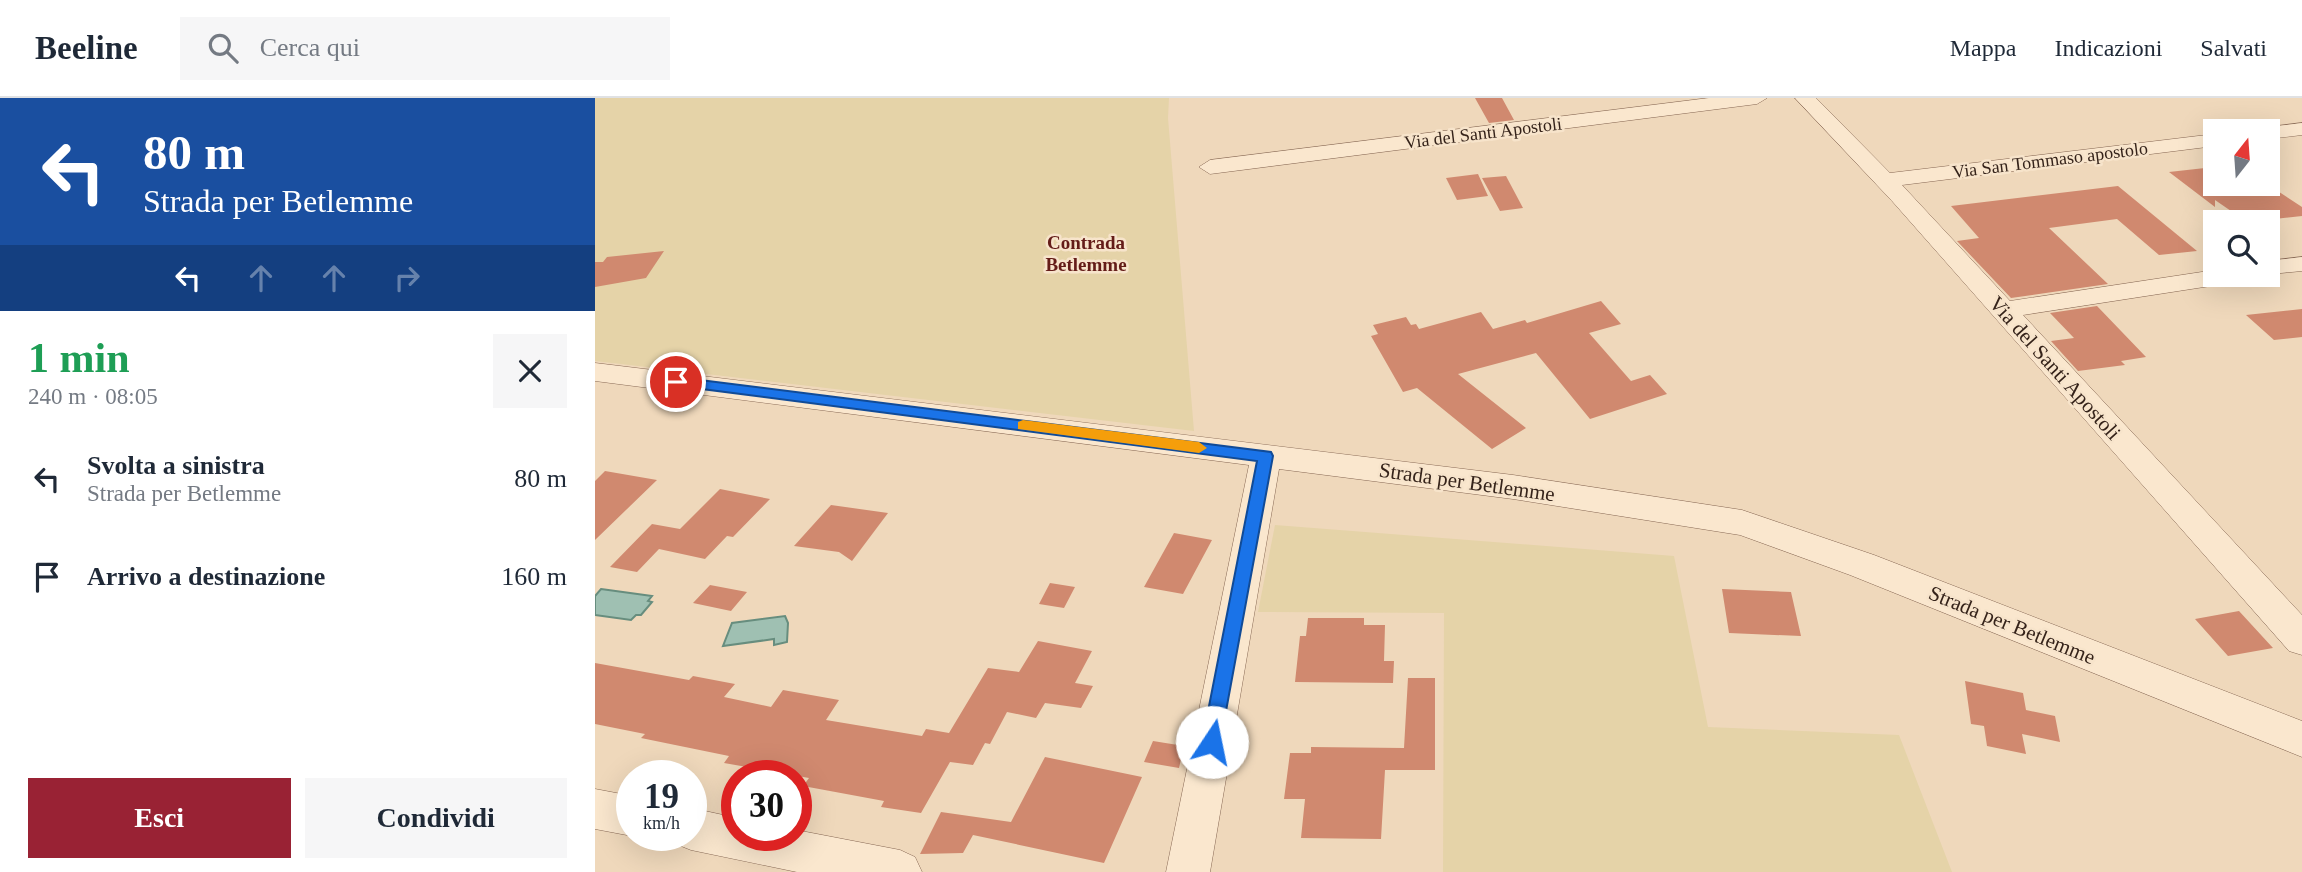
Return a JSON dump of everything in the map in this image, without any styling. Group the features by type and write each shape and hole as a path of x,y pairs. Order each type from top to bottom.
{"street":[{"name":"Via del Santi Apostoli","path":"1210,167 1757,98"},
{"name":"Via del Santi Apostoli","path":"1805,98 1884,180 2302,640"},
{"path":"2280,132 2302,129"},
{"name":"Via San Tommaso apostolo","path":"1884,180 2203,141"},
{"path":"2280,267 2302,264"},
{"path":"2002,310 2203,279"},
{"name":"Strada per Betlemme","path":"595,372 1513,487 1742,523 1862,565 2302,739"},
{"path":"1188,872 1266,456"},
{"path":"595,809 616,814"},
{"path":"707,832 900,872"}],"shaded area":[{"path":"595,98 1169,98 1168,118 1194,431 595,361"},
{"path":"1275,525 1674,556 1708,727 1899,735 1952,872 1443,872 1444,613 1258,612"},
{"path":"601,589 652,596 648,601 652,602 641,615 636,615 631,620 595,615 595,596"},
{"path":"785,616 788,623 787,642 774,645 774,639 723,646 732,623"}],"building":[{"path":"1475,98 1502,98 1514,120 1489,123"},
{"path":"2203,168 2203,196 2280,196 2280,193 2302,207 2302,216 2280,218 2280,210 2230,210 2215,200 2215,207 2169,172"},
{"path":"1478,174 1488,196 1457,200 1446,178"},
{"path":"1506,176 1523,208 1500,211 1482,178"},
{"path":"2118,186 2197,251 2159,255 2117,219 2049,228 2108,284 2011,298 1957,241 1979,238 1951,206"},
{"path":"664,251 646,278 595,287 595,262 603,262 607,257"},
{"path":"1601,301 1621,324 1589,333 1631,381 1650,375 1667,394 1590,419 1536,353 1458,374 1526,428 1492,449 1417,388 1403,392 1371,336 1378,334 1373,325 1406,317 1411,325 1416,324 1419,329 1481,312 1493,329 1525,320 1527,323"},
{"path":"2097,306 2146,357 2121,361 2125,365 2078,371 2051,341 2074,338 2050,313"},
{"path":"2302,309 2302,337 2274,340 2246,315"},
{"path":"605,471 657,480 595,540 595,481"},
{"path":"720,489 770,499 733,537 727,536 705,559 659,549 637,572 610,567 652,524 680,529"},
{"path":"831,505 888,513 852,561 839,552 794,546"},
{"path":"1174,533 1212,540 1183,594 1144,587"},
{"path":"1050,583 1075,587 1064,608 1039,604"},
{"path":"710,585 747,592 731,611 693,603"},
{"path":"1722,589 1791,592 1801,636 1729,633"},
{"path":"2239,611 2273,648 2228,656 2195,619"},
{"path":"1308,618 1364,618 1364,625 1385,625 1384,661 1394,661 1393,683 1295,682 1300,636 1306,636"},
{"path":"1038,641 1092,651 1075,683 1093,686 1081,708 1045,703 1036,718 1007,712 990,744 985,743 973,765 950,762 921,813 881,807 884,801 812,788 812,760 726,760 729,756 641,738 645,734 595,724 595,663 689,680 693,676 735,684 724,697 771,707 783,690 839,700 826,720 922,736 926,729 949,733 988,668 1019,672"},
{"path":"1408,678 1435,678 1435,770 1385,770 1381,839 1301,838 1305,799 1284,799 1290,753 1311,753 1311,747 1404,748"},
{"path":"1965,681 2023,693 2026,710 2055,716 2060,742 2022,734 2026,754 1987,746 1984,726 1971,724"},
{"path":"1153,741 1184,746 1179,768 1144,762"},
{"path":"1045,757 1142,777 1104,863 973,835 963,853 920,854 941,812 1011,822"}],"slow traffic":[{"path":"1023,426 1199,448"}],"district":[{"name":"Contrada Betlemme","path":"1086,253"}],"route":[{"path":"676,382 1266,456 1212,742"}]}
